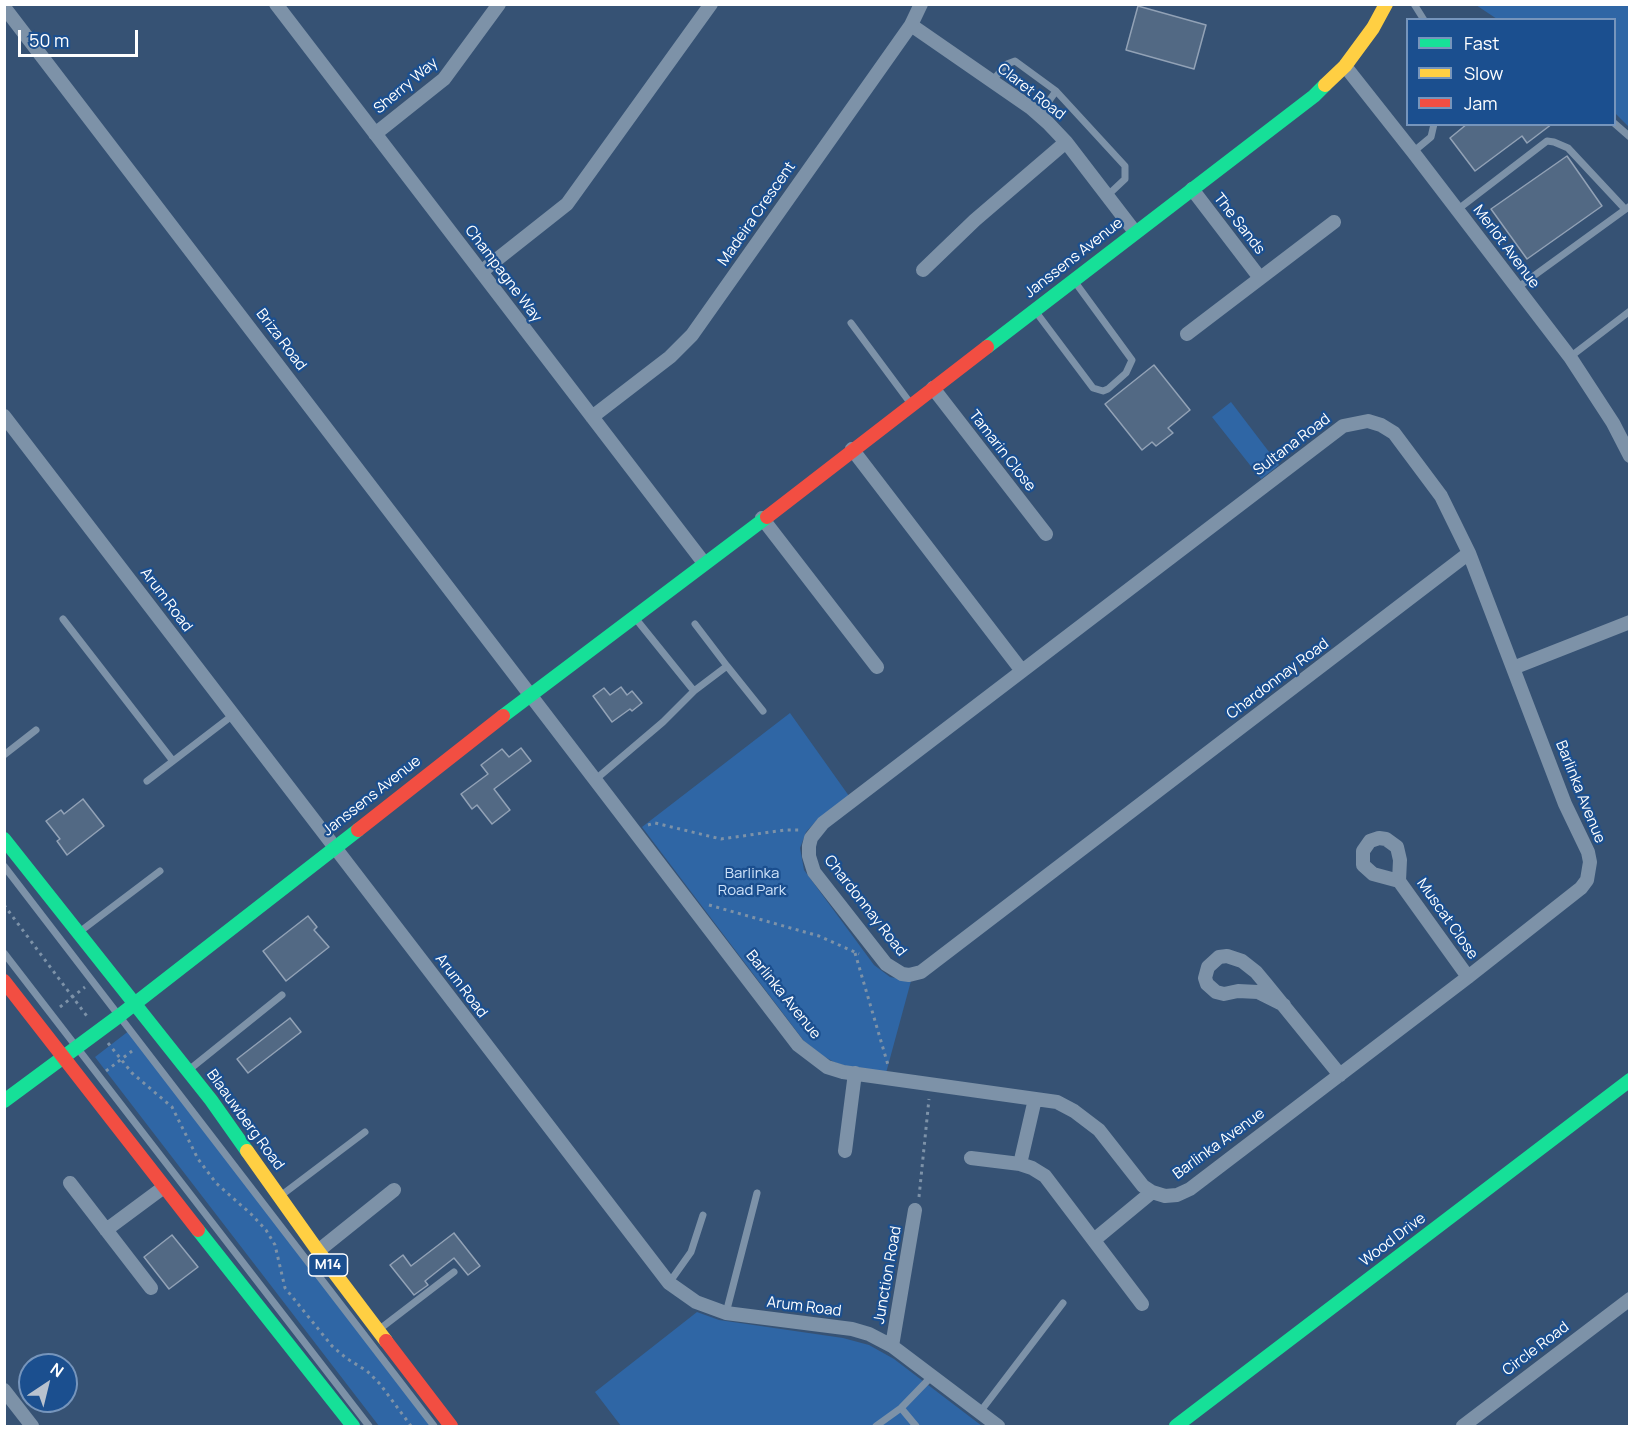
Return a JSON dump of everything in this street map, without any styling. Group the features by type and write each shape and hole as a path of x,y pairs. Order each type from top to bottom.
{"street":[{"name":"Champagne Way","path":"276,4 704,563"},
{"name":"Sherry Way","path":"375,134 444,79 499,4"},
{"path":"481,272 567,204 711,4"},
{"name":"Madeira Crescent","path":"592,417 670,357 692,335 911,25 921,4"},
{"name":"Janssens Avenue","path":"4,1101 136,1003 531,694 635,618 1314,96 1345,66 1373,28 1386,4"},
{"name":"Briza Road","path":"4,7 531,694"},
{"name":"Claret Road","path":"911,25 1039,115 1066,142 1135,232"},
{"name":"Merlot Avenue","path":"1345,66 1570,357 1613,423 1629,456"},
{"path":"923,270 975,220 1066,142"},
{"name":"The Sands","path":"1192,189 1260,278"},
{"path":"1187,334 1334,222"},
{"name":"Tamarin Close","path":"933,388 1046,534"},
{"name":"Arum Road","path":"4,416 669,1283 696,1302 726,1313 852,1329 868,1334 892,1346 998,1426"},
{"name":"Sultana Road","path":"1022,671 1343,426 1368,421 1381,425 1394,433 1441,496 1469,554 1513,668"},
{"path":"852,449 1022,671"},
{"path":"762,519 877,667"},
{"name":"Chardonnay Road","path":"1022,671 832,816 811,838 808,846 810,866 886,964 896,972 909,975 927,969 1469,554"},
{"path":"1513,668 1629,622"},
{"name":"Barlinka Avenue","path":"531,694 798,1045 827,1066 855,1073 1056,1102 1088,1120 1099,1130 1143,1186 1165,1196 1177,1195 1190,1189 1468,977 1581,888 1587,880 1588,852 1566,804 1513,668"},
{"name":"Blaauwberg Road","path":"4,838 188,1070 377,1331 451,1426"},
{"name":"Muscat Close","path":"1399,881 1468,977"},
{"path":"1284,1005 1258,992 1238,991 1224,994 1216,992 1207,984 1205,978 1208,966 1219,957 1233,957 1256,972 1284,1005 1340,1075"},
{"path":"4,981 353,1426"},
{"path":"845,1151 855,1073"},
{"name":"Wood Drive","path":"1176,1426 1629,1080"},
{"path":"1020,1164 1035,1099"},
{"path":"971,1158 1020,1164 1045,1176 1142,1304"},
{"path":"70,1183 151,1288"},
{"path":"106,1230 164,1187"},
{"path":"318,1251 394,1190"},
{"path":"1094,1240 1152,1192"},
{"name":"Junction Road","path":"892,1346 915,1210"},
{"name":"Circle Road","path":"1463,1426 1629,1299"},
{"path":"4,1390 33,1426"}],"lane":[{"path":"1414,4 1423,18"},
{"path":"992,81 1007,64 1015,61 1056,91 1125,166 1125,179 1108,195"},
{"path":"1039,115 1056,91"},
{"path":"1616,125 1629,137"},
{"path":"1413,152 1431,137 1434,126"},
{"path":"1457,210 1547,141 1568,148 1627,207 1517,288"},
{"path":"1034,310 1093,388 1103,391 1108,388 1126,373 1132,360 1074,280"},
{"path":"1570,357 1629,311"},
{"path":"851,323 911,404"},
{"path":"635,618 694,691"},
{"path":"63,619 173,761"},
{"path":"695,624 763,711"},
{"path":"596,779 663,722 694,691 728,666"},
{"path":"147,781 233,715"},
{"path":"4,755 36,730"},
{"path":"4,866 434,1426"},
{"path":"80,931 160,871"},
{"path":"4,953 369,1426"},
{"path":"188,1070 282,995"},
{"path":"279,1197 365,1132"},
{"path":"726,1313 757,1193"},
{"path":"669,1283 691,1252 703,1215"},
{"path":"377,1331 454,1272"},
{"path":"980,1412 1063,1303"},
{"path":"876,1426 901,1408 932,1376"},
{"path":"901,1408 916,1426"}],"path":[{"path":"635,830 655,823 722,838 785,830 818,830"},
{"path":"695,909 703,904 819,936 886,964"},
{"path":"4,905 87,1016"},
{"path":"861,932 852,940 889,1067 887,1078"},
{"path":"57,1010 89,984"},
{"path":"109,1045 132,1073 172,1107 198,1159 216,1183 266,1230 275,1245 285,1288 332,1346 367,1371 380,1384 411,1426"},
{"path":"105,1072 133,1050"},
{"path":"915,1210 919,1199 931,1085"}],"green space":[{"path":"1476,5 1629,5 1629,127 1616,114 1616,18 1496,18"},
{"path":"1231,402 1279,465 1261,479 1212,417"},
{"name":"Barlinka Road Park","path":"790,713 849,796 817,820 806,832 800,848 804,870 874,965 890,977 911,981 886,1073 834,1062 804,1041 642,827"},
{"path":"130,1030 431,1426 379,1426 95,1057"},
{"path":"697,1312 719,1320 843,1338 869,1345 894,1359 982,1426 621,1426 595,1392"}],"building":[{"path":"1138,6 1206,25 1194,69 1126,50"},
{"path":"1465,126 1549,126 1527,143 1522,136 1475,171 1450,138"},
{"path":"1567,156 1602,206 1527,259 1491,209"},
{"path":"1154,365 1190,410 1168,428 1173,433 1156,446 1152,442 1142,450 1105,404"},
{"path":"621,687 627,695 632,691 642,703 612,722 593,696 604,688 610,695"},
{"path":"521,748 531,761 494,789 510,810 492,824 477,805 472,809 461,794 488,774 481,765 502,749 509,757"},
{"path":"83,799 104,826 67,855 57,841 60,839 46,821 61,810 64,814"},
{"path":"308,916 317,927 314,930 329,947 286,981 263,951"},
{"path":"290,1018 301,1032 248,1073 237,1059"},
{"path":"454,1233 480,1266 468,1275 454,1258 425,1281 428,1285 414,1295 390,1265 403,1255 411,1266"},
{"path":"172,1235 198,1267 169,1289 144,1257"}],"traffic: fast":[{"path":"987,347 1314,96 1325,85"},
{"path":"503,716 767,517"},
{"path":"4,1101 119,1016 358,830"},
{"path":"4,839 211,1100 247,1151"},
{"path":"1176,1426 1630,1080"},
{"path":"198,1230 353,1426"}],"traffic: slow":[{"path":"1325,85 1345,66 1373,28 1386,4"},
{"path":"247,1151 386,1341"}],"traffic: jam":[{"path":"767,517 987,347"},
{"path":"358,830 503,716"},
{"path":"4,981 198,1230"},
{"path":"386,1341 451,1426"}]}
